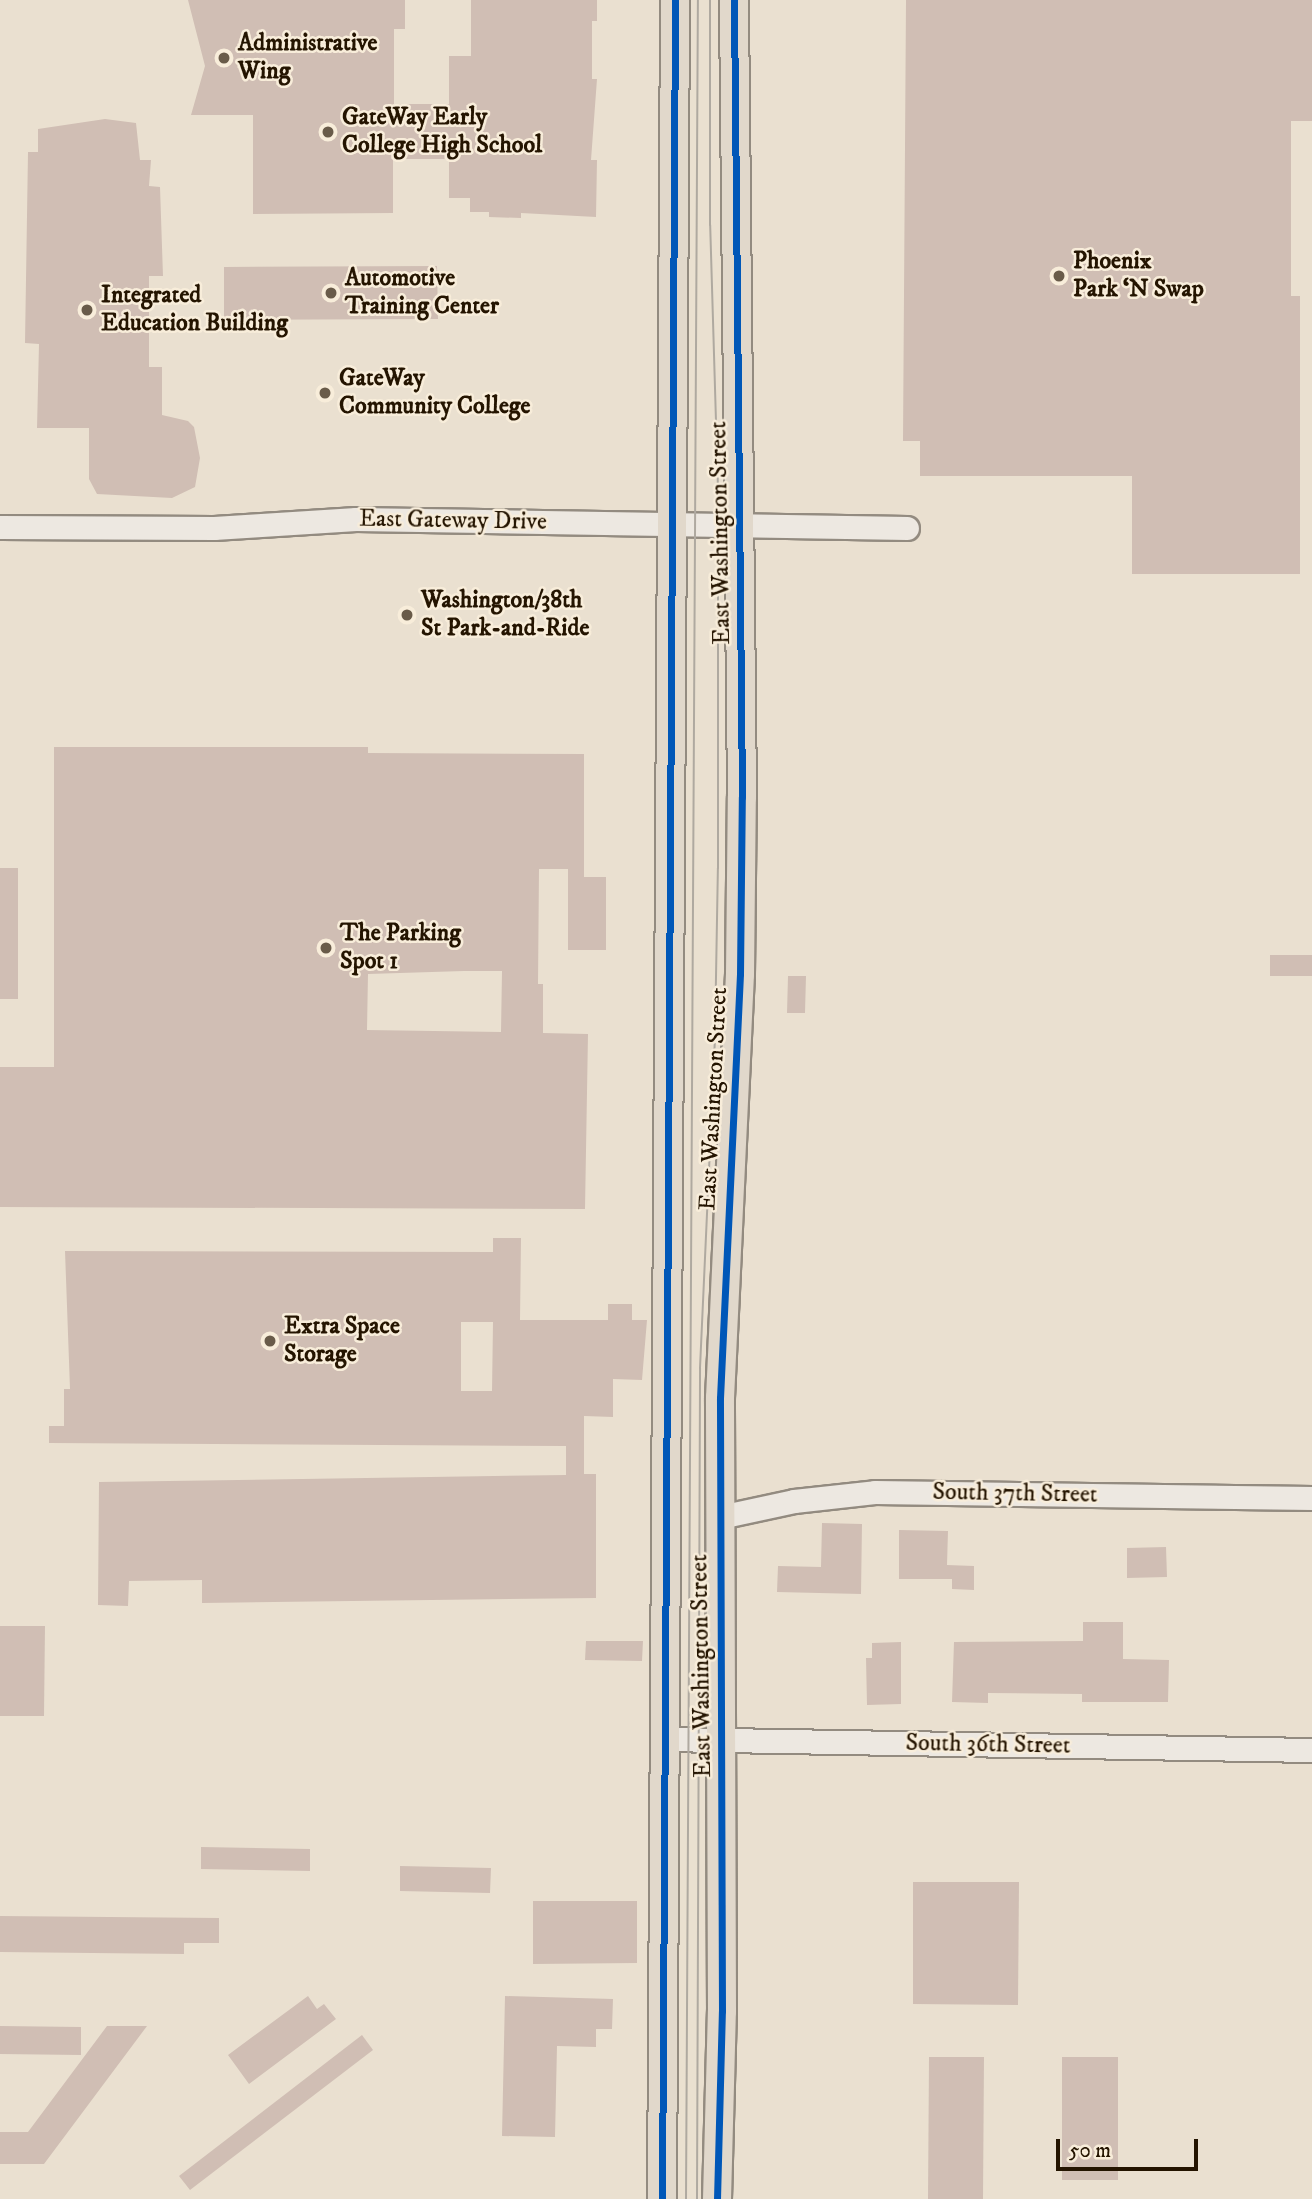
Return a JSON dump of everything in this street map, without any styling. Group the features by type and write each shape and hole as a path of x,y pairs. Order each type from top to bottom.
{"main road":[{"name":"East Washington Street","path":"662,2199 663,1739 674,525 675,0"},
{"name":"East Washington Street","path":"717,2199 722,1741 720,1517 724,1272 740,974 740,526 734,0"}],"street":[{"name":"East Gateway Drive","path":"0,527 214,528 356,519 907,528"},
{"name":"South 37th Street","path":"720,1517 794,1501 875,1492 1312,1498"},
{"name":"South 36th Street","path":"663,1739 1312,1750"}],"building":[{"path":"188,0 405,0 405,29 394,29 394,104 449,104 449,56 471,56 471,0 597,0 597,21 592,21 592,79 597,79 591,160 597,160 596,217 521,213 521,218 489,217 489,212 470,212 470,198 449,198 449,159 393,159 393,213 253,214 253,115 191,115 205,66"},
{"path":"906,0 1312,0 1312,121 1291,121 1291,296 1300,296 1300,574 1132,574 1132,476 920,476 920,441 903,441"},
{"name":"Integrated Education Building","path":"105,119 136,123 140,160 151,160 149,186 160,187 163,276 149,276 149,367 162,367 162,415 188,421 194,427 200,458 195,487 172,498 97,494 89,479 89,428 37,428 39,344 25,343 28,152 38,152 38,129"},
{"name":"Automotive Training Center","path":"437,266 438,319 224,320 224,267"},
{"name":"The Parking Spot 1","path":"54,747 368,747 368,753 584,754 584,877 606,877 606,950 568,950 568,869 539,869 538,984 543,984 543,1033 588,1034 585,1209 0,1207 0,1067 54,1067","holes":["502,971 501,1032 367,1030 368,974"]},
{"path":"0,868 18,868 18,999 0,999"},
{"path":"1270,955 1312,955 1312,976 1270,976"},
{"path":"788,976 806,976 805,1013 787,1013"},
{"path":"493,1238 521,1238 520,1320 608,1320 608,1304 632,1304 632,1320 647,1320 642,1380 613,1379 613,1417 584,1416 584,1474 596,1474 596,1598 202,1603 202,1580 129,1581 128,1606 98,1605 99,1482 566,1475 566,1446 49,1443 49,1426 64,1426 64,1389 70,1389 65,1251 493,1252","holes":["461,1322 493,1322 492,1391 461,1391"]},
{"path":"822,1523 862,1524 861,1594 777,1592 778,1566 821,1567"},
{"path":"899,1530 948,1531 947,1565 974,1566 974,1590 952,1589 952,1579 899,1579"},
{"path":"1166,1547 1167,1577 1127,1578 1127,1548"},
{"path":"1083,1622 1123,1622 1123,1659 1169,1660 1168,1702 1082,1702 1082,1694 988,1693 988,1703 952,1702 954,1642 1083,1641"},
{"path":"0,1626 45,1626 44,1716 0,1716"},
{"path":"586,1641 643,1641 642,1661 585,1660"},
{"path":"901,1642 901,1704 867,1705 866,1658 872,1658 872,1643"},
{"path":"201,1847 310,1849 310,1871 201,1869"},
{"path":"400,1866 491,1868 490,1893 400,1891"},
{"path":"913,1882 1019,1882 1018,2005 913,2004"},
{"path":"533,1901 637,1901 637,1963 533,1964"},
{"path":"0,1916 219,1918 219,1943 184,1943 184,1954 0,1952"},
{"path":"308,1996 317,2009 324,2004 336,2019 249,2084 228,2055"},
{"path":"505,1996 613,1999 612,2029 596,2029 596,2047 557,2046 555,2137 502,2136"},
{"path":"0,2026 81,2027 81,2055 0,2054"},
{"path":"107,2026 147,2026 44,2164 0,2164 0,2132 28,2132"},
{"path":"362,2035 373,2050 190,2190 179,2176"},
{"path":"929,2057 984,2057 983,2199 928,2199"},
{"path":"1062,2057 1118,2057 1118,2180 1062,2180"}],"tram line":[{"path":"686,2199 698,0"},
{"path":"697,2199 700,1368 715,1034 718,868 718,489 710,225 710,0"}],"cycle path":[{"path":"662,2199 675,0"},
{"path":"717,2199 722,2011 720,1398 740,974 742,797 734,0"}],"place":[{"name":"Administrative Wing","path":"224,58"},
{"name":"GateWay Early College High School","path":"328,132"},
{"name":"Phoenix Park ‘N Swap","path":"1059,276"},
{"name":"Automotive Training Center","path":"331,293"},
{"name":"Integrated Education Building","path":"87,310"},
{"name":"GateWay Community College","path":"325,393"},
{"name":"Washington/38th St Park-and-Ride","path":"407,615"},
{"name":"The Parking Spot 1","path":"326,948"},
{"name":"Extra Space Storage","path":"270,1341"}]}
